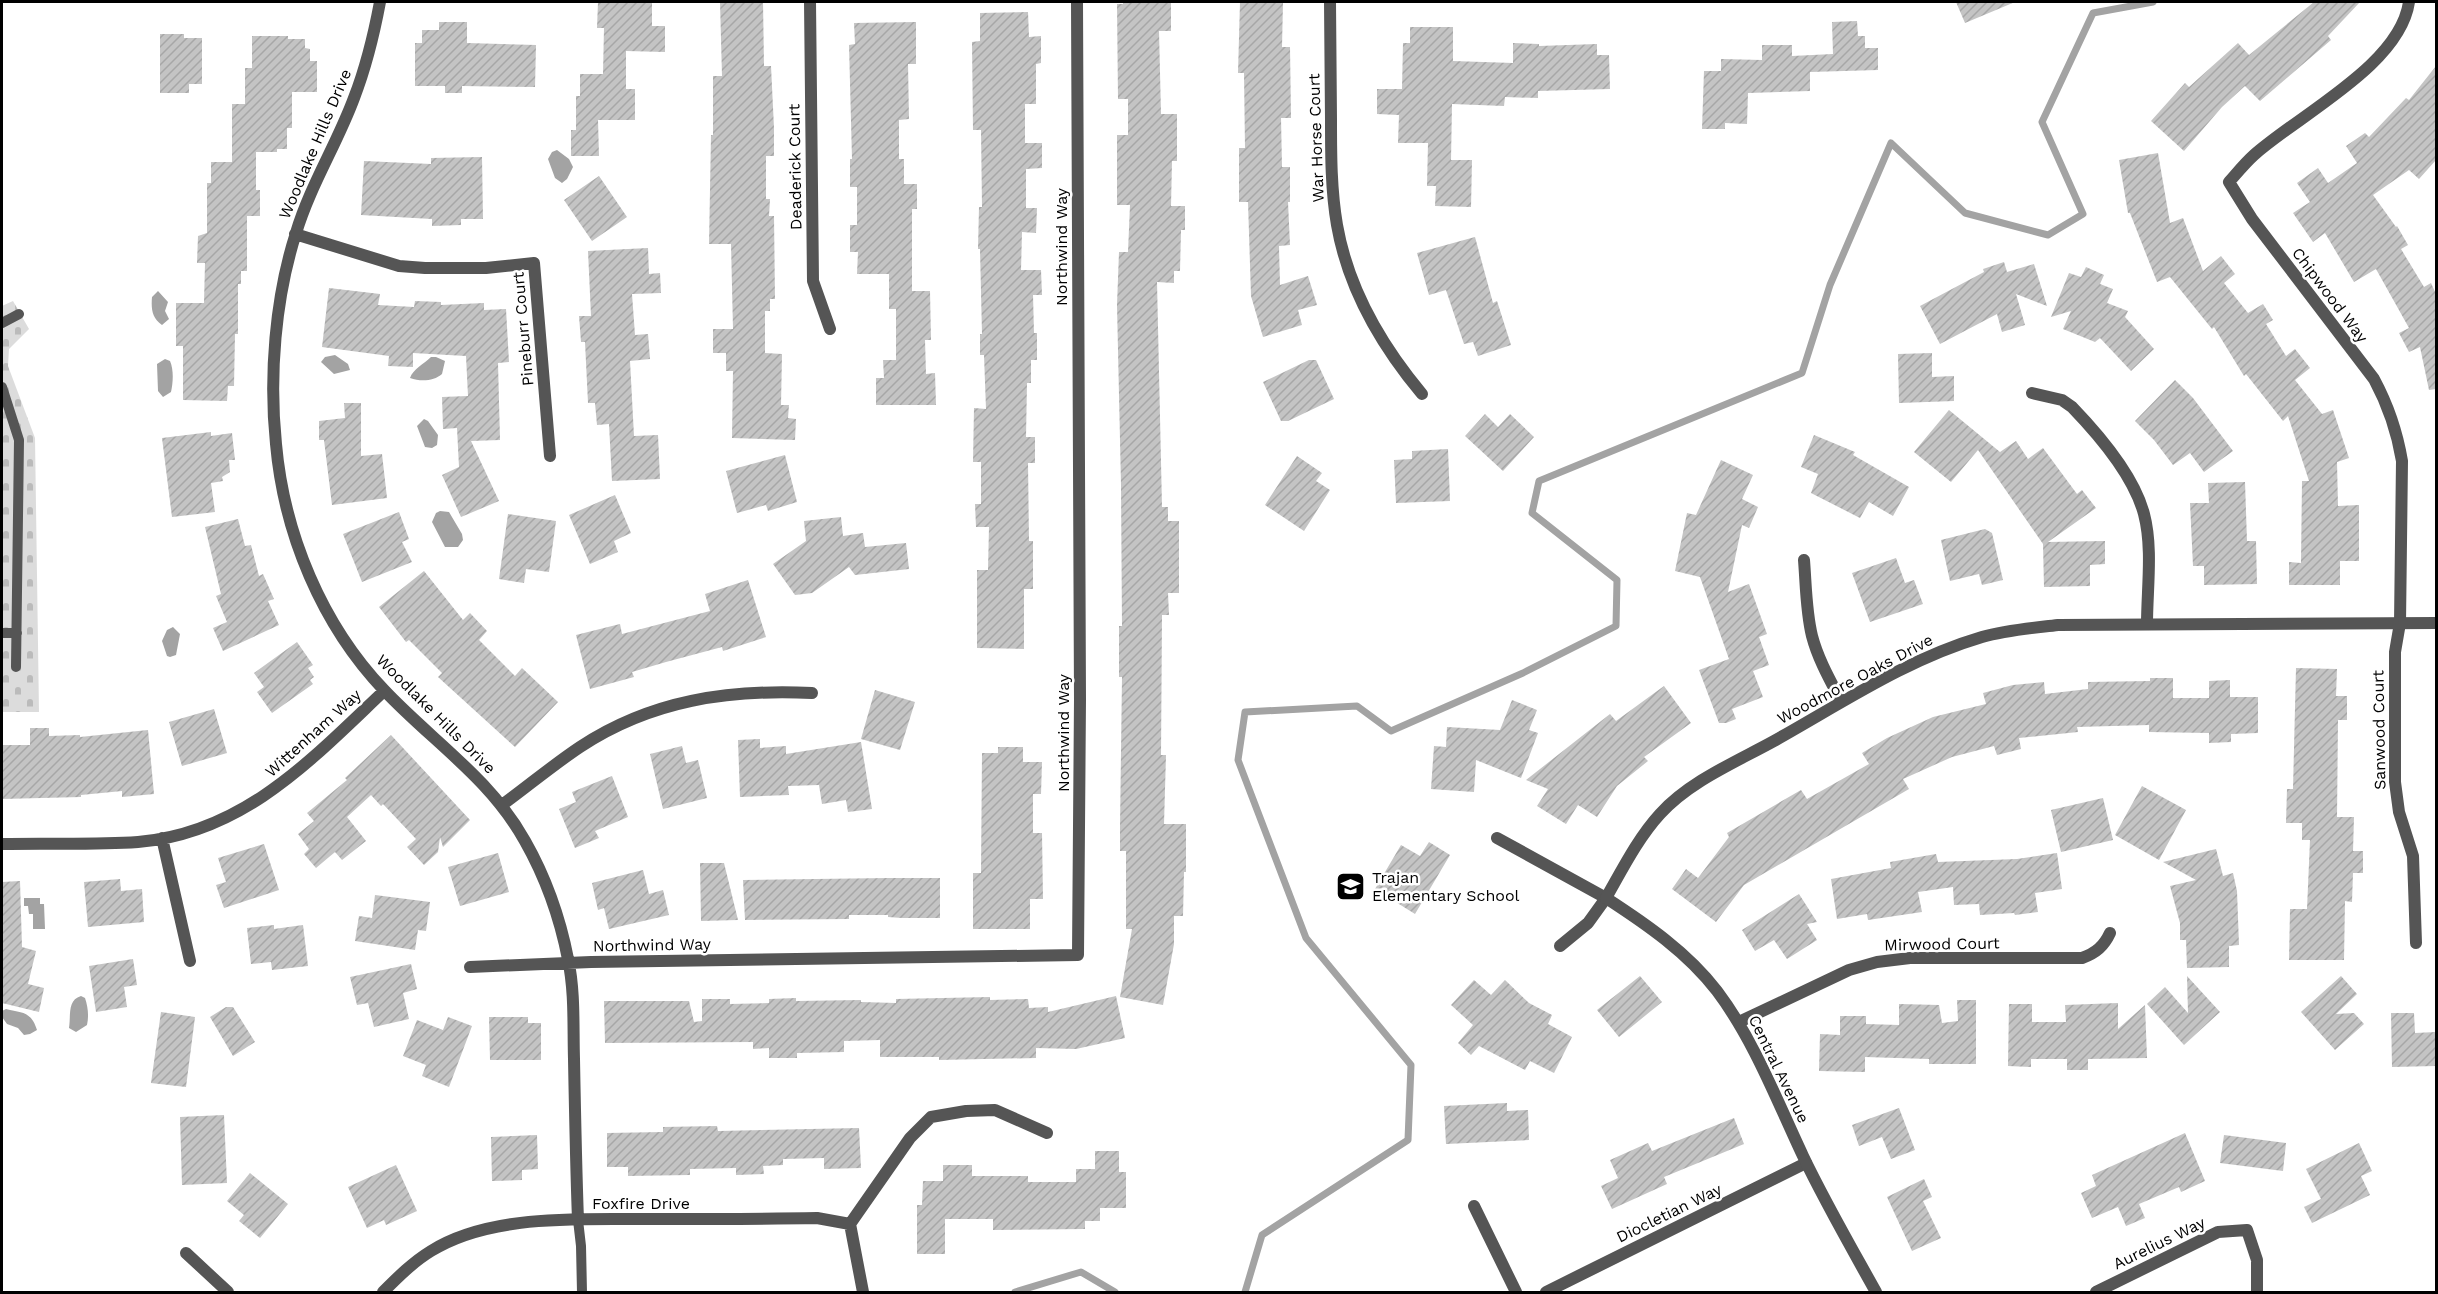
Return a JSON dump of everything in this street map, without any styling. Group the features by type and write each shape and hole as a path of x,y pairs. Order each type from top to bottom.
{"street":[{"name":"Woodlake Hills Drive","path":"380,2 371,46 354,99 308,200 295,234 283,282 277,328 275,434 283,494 296,543 326,609 353,652 384,690 458,758 502,805 544,878 555,908 569,963 573,1011 578,1220"},
{"name":"Deaderick Court","path":"810,2 813,281 830,328"},
{"name":"Northwind Way","path":"569,963 1078,955 1080,675 1077,2"},
{"name":"War Horse Court","path":"1330,2 1331,185 1337,226 1347,267 1365,311 1386,347 1422,394"},
{"name":"Chipwood Way","path":"2400,623 2402,461 2399,441 2388,405 2374,379 2252,219 2229,182 2253,155 2377,60 2398,33 2409,2"},
{"name":"Pineburr Court","path":"295,234 399,266 486,268 534,263 550,456"},
{"path":"2032,393 2062,400 2072,407 2133,486 2142,508 2147,531 2147,624"},
{"path":"1804,560 1812,635 1820,658 1841,701"},
{"name":"Sanwood Court","path":"2400,623 2395,652 2395,782 2399,812 2413,856 2415,943"},
{"name":"Woodmore Oaks Drive","path":"1606,898 1641,840 1660,814 1687,791 1841,701 1946,649 1983,637 2020,629 2058,625 2436,623"},
{"name":"Wittenham Way","path":"2,844 138,842 200,828 232,815 267,796 297,772 384,690"},
{"path":"502,805 579,747 645,713 724,694 766,691 812,693"},
{"path":"162,838 190,961"},
{"name":"Central Avenue","path":"1497,838 1606,898 1664,938 1692,962 1716,989 1739,1022 1806,1163 1876,1293"},
{"path":"1560,946 1588,923 1606,898"},
{"name":"Mirwood Court","path":"1739,1022 1849,970 1877,962 1910,958 2082,958 2095,953 2110,933"},
{"path":"470,967 569,963"},
{"path":"863,1293 850,1224 910,1138 931,1117 995,1110 1047,1133"},
{"name":"Diocletian Way","path":"1546,1293 1806,1163"},
{"path":"1474,1206 1516,1293"},
{"name":"Foxfire Drive","path":"383,1293 404,1271 432,1250 466,1235 500,1226 578,1220 817,1218 850,1224"},
{"name":"Aurelius Way","path":"2096,1293 2218,1232 2247,1230 2257,1260 2257,1293"},
{"path":"186,1253 228,1293"}],"lane":[{"path":"2,323 19,314"},
{"path":"2,387 19,440 16,667"},
{"path":"2,633 17,633"},
{"path":"578,1220 582,1293"}],"green space":[{"path":"13,301 29,329 9,349 8,366 35,438 39,712 2,712 2,306"}],"shaded area":[{"path":"557,150 569,159 573,167 567,179 562,183 555,178 548,159 552,152"},
{"path":"158,291 168,302 165,311 169,319 162,325 154,316 152,309 152,297"},
{"path":"335,355 348,364 350,370 334,374 321,362 325,357"},
{"path":"431,357 445,361 442,374 427,380 410,378 416,369"},
{"path":"165,359 170,361 173,381 171,392 163,397 158,391 157,364"},
{"path":"424,419 438,435 437,445 432,448 425,447 417,426"},
{"path":"449,512 462,534 463,540 458,547 445,547 432,522 436,513"},
{"path":"173,627 180,634 176,655 170,657 167,656 162,641 167,630"},
{"path":"24,898 40,898 40,904 44,904 45,929 33,929 33,914 29,914 28,906 24,906"},
{"path":"81,996 86,1001 88,1022 76,1032 69,1028 70,1009 74,1001"},
{"path":"6,1009 29,1016 37,1030 24,1035 18,1028 7,1024 2,1017 2,1011"}],"building":[{"path":"598,2 652,2 652,26 665,26 665,52 626,51 626,89 635,89 635,120 598,120 599,156 571,156 571,130 576,130 576,96 580,96 580,74 603,74 604,28 597,28"},
{"path":"720,2 763,2 764,66 771,66 774,128 774,156 766,156 766,199 770,199 769,216 774,216 775,299 770,299 770,311 765,311 765,353 782,354 781,405 789,405 788,418 796,419 795,440 732,438 733,371 726,371 726,353 713,353 713,329 733,329 731,244 709,244 713,76 722,76"},
{"path":"1123,2 1171,2 1171,31 1159,31 1161,114 1177,114 1177,161 1172,161 1171,206 1185,206 1185,230 1181,230 1180,271 1174,271 1174,283 1157,282 1162,507 1168,507 1168,521 1179,521 1179,593 1168,593 1169,615 1162,615 1161,755 1166,755 1164,824 1186,824 1183,916 1174,916 1174,944 1163,1005 1120,997 1132,929 1126,929 1126,851 1120,851 1122,677 1119,677 1119,626 1122,626 1117,305 1119,252 1128,252 1130,205 1117,205 1117,135 1128,135 1128,99 1118,99 1117,4 1123,4"},
{"path":"1240,2 1283,2 1282,47 1290,47 1291,118 1281,118 1282,167 1290,167 1290,202 1288,202 1290,245 1279,246 1280,285 1308,276 1317,305 1298,310 1302,325 1263,337 1251,296 1248,202 1239,202 1239,148 1245,148 1244,73 1238,73"},
{"path":"1956,2 2015,2 1965,23"},
{"path":"2314,2 2360,2 2328,36 2331,40 2260,101 2245,86 2222,107 2184,151 2151,121 2185,83 2189,87 2238,43 2249,55"},
{"path":"1028,12 1029,37 1041,36 1041,63 1036,64 1036,104 1025,104 1025,143 1042,143 1042,168 1026,169 1026,208 1037,208 1036,233 1022,232 1021,270 1041,270 1042,295 1033,295 1037,360 1031,360 1031,383 1027,383 1026,437 1035,437 1035,463 1028,463 1029,541 1033,541 1033,589 1024,589 1024,649 977,648 977,570 988,570 989,527 976,527 975,504 981,504 981,462 973,462 974,408 986,409 984,355 980,355 980,334 982,334 980,249 978,249 979,207 982,207 981,130 973,130 972,42 980,41 980,13"},
{"path":"1857,21 1858,36 1865,36 1865,48 1878,48 1878,70 1810,72 1810,91 1748,93 1747,124 1725,123 1725,129 1702,129 1704,71 1721,71 1721,59 1762,60 1762,45 1792,45 1792,56 1833,54 1832,22"},
{"path":"439,22 467,22 467,43 536,45 535,87 462,86 462,93 445,93 445,86 415,86 415,43 422,43 422,30 439,30"},
{"path":"916,22 916,64 908,64 909,119 899,120 899,159 904,159 904,184 917,184 917,209 912,209 912,291 930,291 931,340 925,340 926,374 935,373 936,405 876,405 876,378 884,378 883,360 896,360 896,309 889,309 889,274 857,274 858,252 850,252 850,225 857,225 857,187 850,187 850,159 852,159 849,45 855,44 854,23"},
{"path":"1410,27 1453,27 1453,61 1513,63 1513,43 1539,44 1539,46 1597,44 1597,55 1609,55 1610,89 1538,91 1538,98 1505,97 1504,106 1452,104 1451,160 1472,160 1471,207 1435,206 1436,186 1427,186 1428,143 1398,143 1399,115 1377,114 1377,89 1402,89 1403,43 1410,43"},
{"path":"160,34 184,34 184,38 202,38 202,84 189,84 189,93 160,93"},
{"path":"252,36 288,36 288,39 305,39 305,48 310,49 310,61 317,61 317,92 292,92 292,128 287,128 287,149 277,149 277,152 256,152 256,190 260,190 260,216 247,216 247,271 241,271 241,284 238,284 238,334 235,334 234,386 228,386 227,401 183,400 183,346 176,346 176,303 204,303 205,263 197,263 198,236 207,233 207,183 211,183 211,162 232,162 232,104 245,104 245,68 252,68"},
{"path":"2436,66 2436,160 2419,179 2409,170 2373,195 2397,226 2408,245 2401,249 2424,287 2431,283 2436,294 2436,389 2429,390 2420,347 2409,352 2399,333 2409,328 2376,269 2354,282 2325,233 2313,242 2293,213 2310,202 2297,183 2318,168 2328,183 2357,163 2346,146 2365,133 2369,137 2406,98 2409,100"},
{"path":"2158,153 2170,223 2183,218 2203,271 2221,256 2235,274 2224,283 2248,313 2263,304 2273,320 2266,324 2286,356 2295,349 2310,368 2295,380 2322,414 2333,410 2349,458 2337,462 2338,506 2359,505 2359,561 2340,561 2340,585 2289,585 2289,562 2301,563 2302,481 2309,481 2288,416 2283,421 2246,374 2244,376 2214,327 2212,329 2170,277 2157,282 2130,213 2128,213 2119,160"},
{"path":"482,157 483,219 461,219 461,225 432,226 432,219 361,215 364,161 431,164 431,158"},
{"path":"599,176 627,217 592,241 564,200"},
{"path":"1475,237 1493,303 1497,301 1511,345 1478,356 1473,342 1464,344 1446,290 1429,295 1417,253"},
{"path":"648,248 649,274 660,273 661,293 632,294 635,335 648,334 650,359 630,361 634,436 658,435 660,479 612,481 609,424 597,425 595,403 588,403 585,342 581,342 579,316 591,316 588,251"},
{"path":"2004,262 2007,272 2034,264 2047,306 2016,294 2025,325 2002,332 1997,314 1940,344 1920,306 1984,272 1983,269"},
{"path":"2086,267 2104,275 2100,284 2113,289 2107,303 2128,311 2125,317 2154,349 2131,371 2100,338 2095,342 2063,329 2071,311 2051,317 2069,273 2081,277"},
{"path":"329,288 380,294 378,305 414,307 415,301 441,302 441,305 484,303 484,310 506,309 509,362 498,363 500,440 471,441 499,501 461,517 442,475 459,467 457,428 443,429 442,397 468,396 466,356 413,353 413,367 388,366 389,356 322,347"},
{"path":"1932,353 1932,377 1954,376 1954,401 1899,403 1898,354"},
{"path":"1309,360 1316,360 1334,399 1288,421 1281,421 1263,382"},
{"path":"2175,380 2193,398 2233,451 2204,472 2190,453 2173,465 2154,440 2135,421"},
{"path":"344,403 361,403 361,456 382,454 387,498 332,505 324,440 319,440 319,421 345,418"},
{"path":"1949,410 2000,452 2016,441 2028,459 2043,448 2077,494 2082,490 2096,508 2048,542 2105,541 2105,564 2090,565 2090,586 2044,587 2043,544 1978,450 1951,482 1914,452"},
{"path":"1485,414 1498,427 1510,414 1534,437 1503,471 1465,436"},
{"path":"211,432 211,436 232,433 235,460 229,460 230,472 222,477 223,481 211,483 215,512 172,517 162,438"},
{"path":"1814,435 1855,452 1853,455 1909,487 1893,516 1869,502 1860,518 1811,493 1818,474 1801,467"},
{"path":"1448,449 1450,501 1396,503 1394,460 1412,459 1412,451"},
{"path":"785,455 797,502 768,511 766,505 737,513 726,471"},
{"path":"1297,456 1322,473 1316,481 1330,490 1304,531 1265,505"},
{"path":"1721,460 1753,475 1742,499 1758,507 1749,528 1742,525 1728,592 1749,584 1767,634 1759,637 1769,665 1753,671 1763,697 1732,709 1736,719 1726,723 1719,723 1699,670 1729,659 1700,577 1675,571 1687,513 1696,515"},
{"path":"2245,482 2247,541 2256,541 2257,584 2204,585 2204,566 2193,566 2190,503 2209,503 2208,483"},
{"path":"615,495 631,533 614,541 618,552 590,564 569,515"},
{"path":"399,512 409,539 402,542 412,562 362,582 343,534"},
{"path":"508,514 556,521 549,572 526,569 524,583 499,579"},
{"path":"841,517 843,536 863,533 865,547 906,543 909,569 855,575 849,567 812,593 795,595 773,564 806,541 804,521"},
{"path":"238,519 245,546 251,545 259,576 263,574 274,599 268,601 279,625 223,651 213,628 227,622 216,596 221,594 205,527"},
{"path":"1985,529 1992,533 2003,580 1982,585 1979,574 1950,581 1941,540"},
{"path":"1896,558 1905,583 1914,580 1923,604 1870,622 1852,573"},
{"path":"424,571 463,620 470,613 487,631 479,640 515,676 522,668 558,702 515,747 438,677 442,673 409,640 406,642 379,607"},
{"path":"748,580 766,637 723,651 722,647 632,672 634,677 590,689 576,635 620,624 622,634 710,611 705,594"},
{"path":"297,642 313,665 308,668 314,677 310,680 313,684 272,713 257,692 264,687 254,673"},
{"path":"2296,668 2337,669 2336,696 2347,696 2347,720 2338,720 2337,817 2354,817 2353,851 2363,851 2363,873 2353,873 2352,902 2345,901 2344,960 2289,960 2290,909 2307,909 2310,840 2302,840 2302,823 2286,823 2287,789 2293,789"},
{"path":"2150,678 2173,678 2173,698 2209,698 2209,681 2230,680 2230,697 2258,697 2258,733 2231,734 2231,742 2209,743 2209,733 2149,732 2149,725 2077,727 2078,732 2019,738 2021,749 1997,755 1994,746 1952,757 1903,779 1909,789 1744,885 1716,922 1672,889 1686,869 1698,878 1729,837 1727,833 1801,790 1807,799 1869,764 1862,753 1887,738 1933,717 1986,704 1983,693 2013,685 2044,682 2045,694 2088,689 2088,682 2150,681"},
{"path":"1664,686 1691,723 1644,757 1648,761 1617,786 1597,817 1578,805 1566,824 1537,806 1548,789 1526,780 1610,714 1616,721"},
{"path":"875,690 915,702 900,750 861,739"},
{"path":"1512,700 1537,710 1529,730 1538,733 1521,778 1476,760 1474,792 1431,789 1434,746 1446,747 1447,727 1500,730"},
{"path":"214,709 227,753 182,766 169,722"},
{"path":"30,728 49,728 49,736 80,735 80,737 148,730 154,794 122,797 122,791 81,795 81,797 2,799 2,745 30,745"},
{"path":"391,735 470,820 443,847 440,837 438,852 424,865 407,847 416,839 383,804 381,806 371,795 347,817 366,841 342,860 335,852 316,868 304,854 309,849 298,834 314,821 307,813 347,780 345,778"},
{"path":"760,739 760,748 786,746 786,754 861,742 872,809 848,812 846,800 822,804 819,785 788,786 789,795 740,797 738,740"},
{"path":"682,746 686,763 698,760 707,798 663,809 650,754"},
{"path":"998,747 1023,747 1023,762 1042,762 1041,794 1033,794 1033,833 1042,833 1043,899 1030,899 1030,929 973,929 973,873 981,873 982,753 998,753"},
{"path":"612,776 628,817 595,831 599,838 575,848 559,809 576,802 572,792"},
{"path":"2142,786 2186,810 2159,860 2115,835"},
{"path":"2103,798 2113,840 2061,852 2051,810"},
{"path":"1429,842 1450,855 1415,914 1375,889 1401,845 1420,856"},
{"path":"264,844 279,890 224,908 216,885 226,882 218,858"},
{"path":"2216,849 2223,876 2233,873 2237,891 2239,945 2229,946 2229,967 2187,968 2186,940 2180,940 2180,923 2170,886 2196,880 2163,862"},
{"path":"498,853 509,892 460,906 448,867"},
{"path":"2057,853 2062,889 2035,893 2038,912 2015,915 2014,913 1980,915 1979,904 1954,905 1953,887 1918,892 1922,912 1868,920 1867,914 1837,919 1831,879 1891,868 1890,862 1936,854 1938,862 2017,859"},
{"path":"700,863 724,863 738,920 701,921"},
{"path":"643,870 649,894 663,890 669,915 609,929 604,908 598,910 592,883"},
{"path":"940,878 940,918 849,915 849,919 745,920 743,880"},
{"path":"120,879 121,891 142,889 144,922 88,927 84,882"},
{"path":"20,881 22,947 36,951 28,984 44,988 39,1012 2,1003 2,882"},
{"path":"1799,894 1817,922 1807,924 1817,940 1787,959 1774,940 1755,951 1742,930"},
{"path":"375,895 430,902 426,931 418,930 415,950 355,941 359,916 372,918"},
{"path":"274,925 274,929 303,925 308,966 272,970 271,962 251,964 247,928"},
{"path":"133,959 137,985 124,987 127,1007 96,1012 89,966"},
{"path":"411,964 417,989 403,993 409,1019 374,1027 368,1003 357,1005 350,977"},
{"path":"1640,976 1662,1002 1619,1037 1597,1010"},
{"path":"2187,976 2220,1012 2184,1045 2147,1004 2165,987 2188,1013"},
{"path":"2341,976 2357,994 2336,1014 2354,1013 2364,1024 2335,1050 2301,1012"},
{"path":"1474,980 1491,995 1505,980 1529,1003 1552,1015 1548,1024 1572,1037 1554,1073 1530,1061 1525,1070 1479,1046 1471,1055 1458,1043 1473,1025 1451,1005"},
{"path":"1116,996 1125,1038 1076,1049 1036,1048 1036,1058 939,1060 939,1057 880,1057 880,1040 844,1041 844,1052 797,1053 797,1058 769,1058 769,1048 753,1049 753,1042 605,1043 604,1001 689,1001 694,1022 702,1021 702,999 730,999 730,1004 769,1003 769,999 796,998 796,1001 861,1000 861,1002 896,1003 896,999 990,997 990,1000 1028,999 1029,1008 1048,1007 1048,1012"},
{"path":"1957,1000 1976,1000 1976,1064 1929,1064 1929,1059 1865,1057 1865,1072 1819,1071 1820,1034 1840,1035 1840,1016 1866,1016 1866,1024 1899,1025 1899,1004 1939,1005 1942,1023 1958,1021"},
{"path":"2118,1003 2118,1029 2145,1005 2147,1058 2088,1059 2088,1070 2067,1070 2067,1059 2031,1059 2031,1067 2008,1066 2009,1004 2032,1004 2032,1022 2066,1022 2065,1005"},
{"path":"226,1007 233,1007 255,1042 233,1056 210,1017"},
{"path":"161,1012 195,1017 186,1087 151,1083"},
{"path":"2391,1013 2414,1013 2415,1033 2436,1032 2436,1066 2392,1067"},
{"path":"448,1017 472,1026 449,1087 422,1076 426,1065 403,1056 417,1020 443,1030"},
{"path":"489,1017 528,1017 528,1023 541,1023 541,1060 490,1060"},
{"path":"1507,1103 1507,1111 1528,1110 1529,1140 1446,1144 1444,1106"},
{"path":"1899,1108 1915,1150 1891,1159 1882,1137 1859,1146 1852,1125"},
{"path":"224,1115 227,1183 182,1185 180,1117"},
{"path":"1734,1118 1744,1144 1664,1177 1667,1184 1612,1209 1601,1186 1618,1178 1610,1160 1648,1143 1652,1151"},
{"path":"717,1126 718,1131 859,1128 861,1168 824,1169 824,1158 783,1159 783,1165 763,1166 764,1174 736,1175 736,1168 690,1169 690,1175 628,1176 628,1167 607,1167 607,1133 663,1132 663,1127"},
{"path":"2185,1133 2205,1181 2181,1192 2179,1187 2139,1204 2145,1218 2126,1226 2118,1207 2092,1218 2081,1193 2096,1186 2092,1175"},
{"path":"537,1135 538,1169 522,1170 522,1180 492,1181 491,1137"},
{"path":"2224,1135 2286,1143 2283,1171 2220,1163"},
{"path":"2359,1143 2372,1171 2361,1176 2370,1195 2312,1223 2304,1207 2321,1199 2306,1169"},
{"path":"1095,1151 1119,1151 1119,1172 1126,1172 1126,1208 1100,1208 1100,1221 1085,1221 1085,1229 993,1230 993,1219 945,1219 945,1254 917,1254 917,1205 922,1205 923,1181 943,1181 943,1165 972,1165 972,1176 1028,1176 1028,1182 1076,1182 1076,1169 1095,1169"},
{"path":"396,1165 417,1211 386,1225 384,1220 367,1228 348,1187"},
{"path":"250,1173 288,1204 260,1238 239,1221 244,1215 227,1201"},
{"path":"1924,1179 1932,1197 1923,1201 1941,1238 1912,1251 1887,1197"}],"waterway":[{"path":"1245,1292 1262,1235 1408,1140 1411,1065 1306,938 1238,760 1245,712 1357,706 1391,731 1523,673 1616,626 1617,580 1532,513 1539,481 1802,373 1830,285 1891,143 1965,213 2048,235 2083,214 2042,122 2093,13 2153,2"},
{"path":"1015,1292 1081,1272 1115,1292"}],"place":[{"name":"Trajan Elementary School","path":"1351,886"}]}
